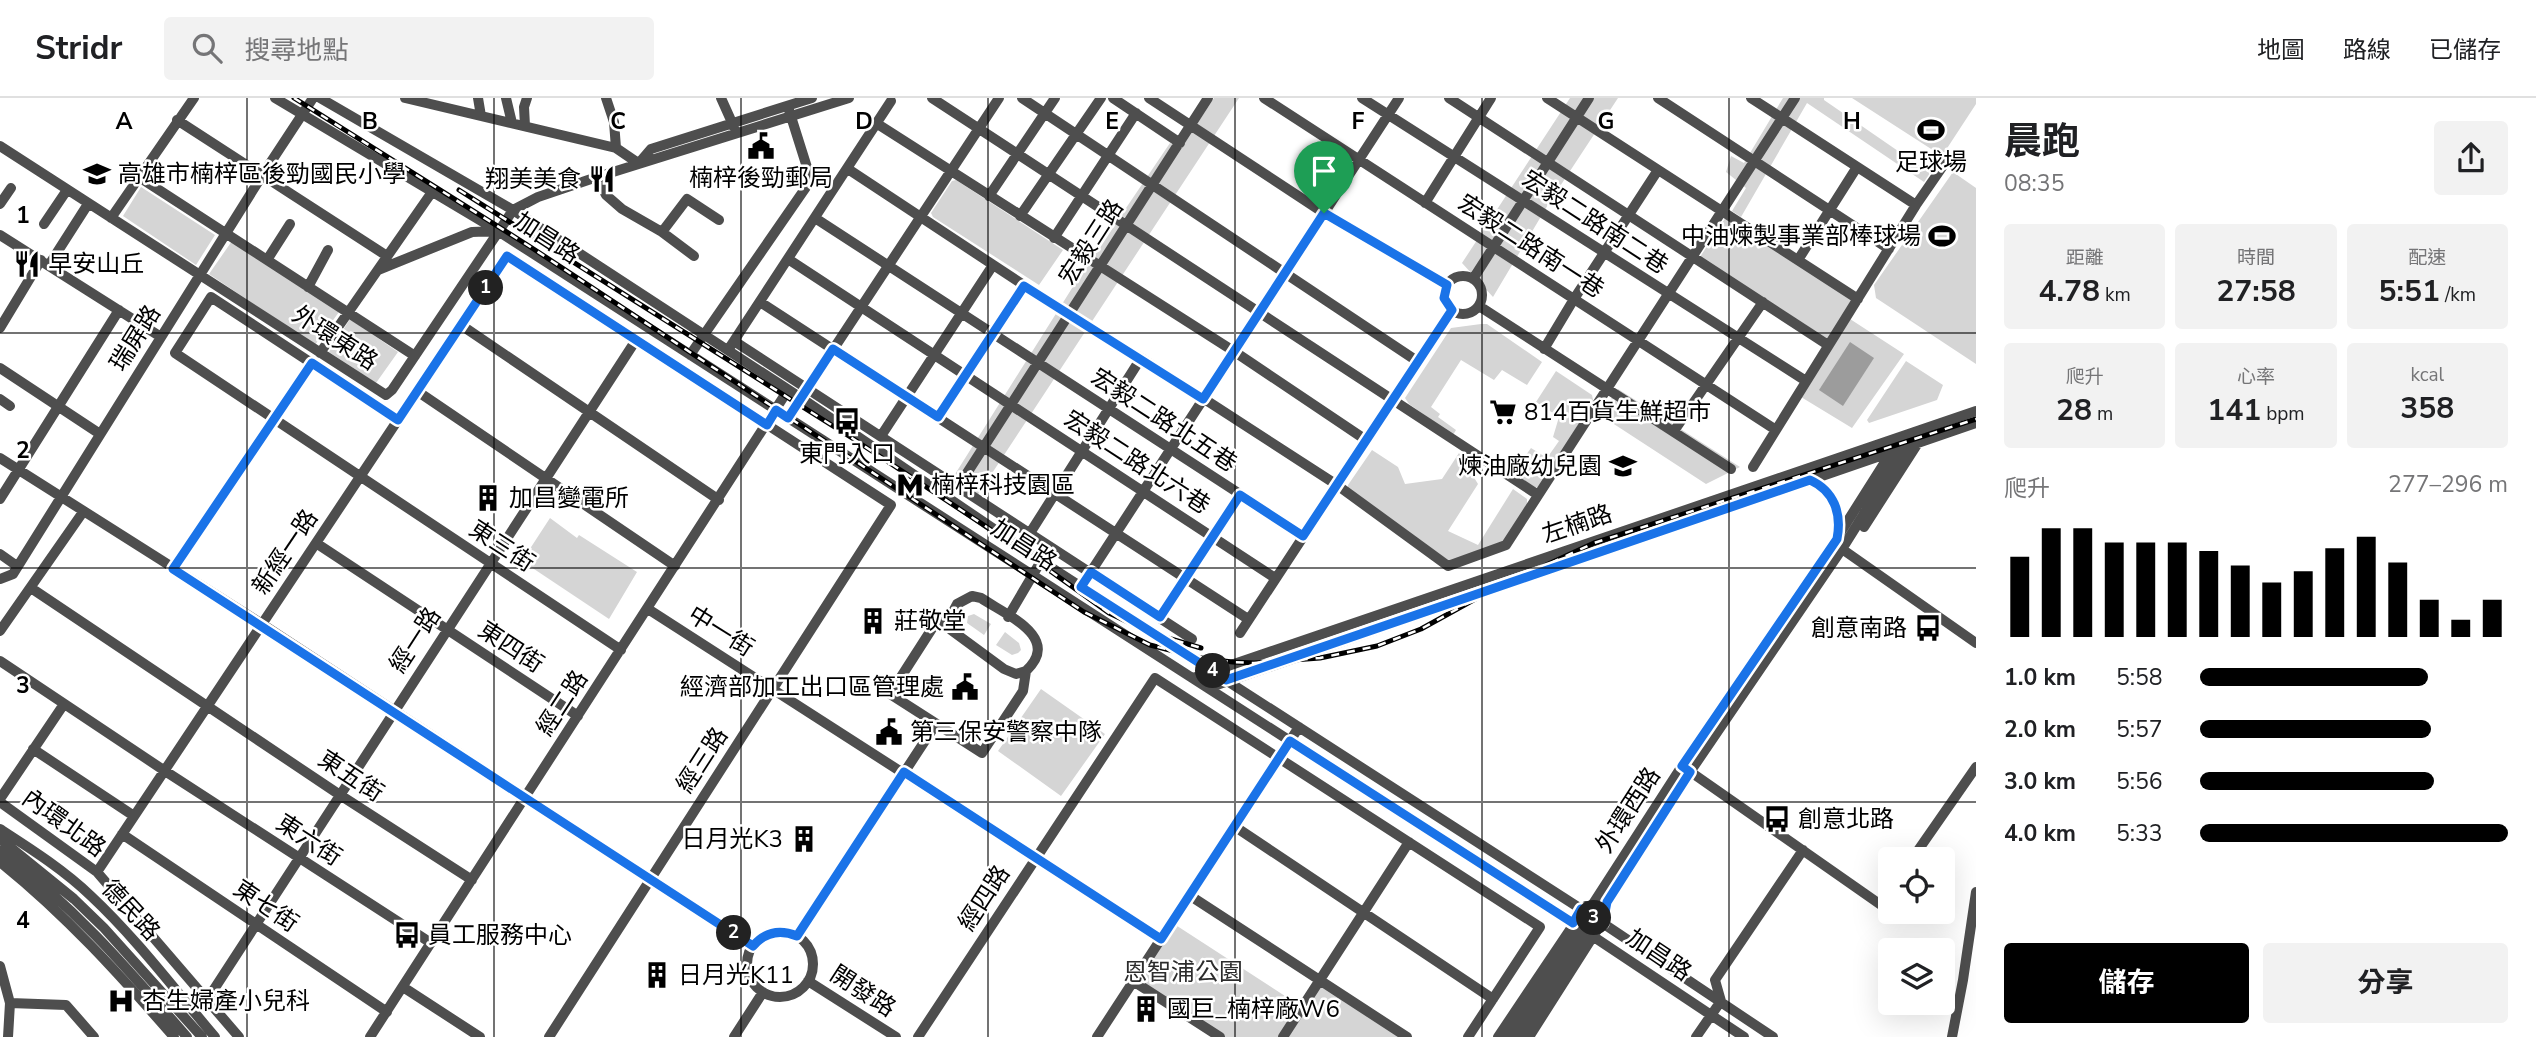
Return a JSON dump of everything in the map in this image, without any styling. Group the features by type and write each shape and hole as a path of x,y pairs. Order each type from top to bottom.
{"street":[{"path":"111,218 194,98"},
{"name":"加昌路","path":"275,98 498,232 1583,929 1744,1037"},
{"name":"瑞屏路","path":"0,579 8,577 18,566 313,98"},
{"name":"加昌路","path":"320,98 513,210 801,398 1041,561 1592,916 1773,1037"},
{"path":"405,98 445,103 481,116 616,148 638,163"},
{"path":"478,98 481,116"},
{"path":"506,98 512,123"},
{"path":"525,126 524,107 527,98"},
{"path":"606,98 614,122 616,148"},
{"path":"721,98 735,129"},
{"path":"513,210 538,197 789,112 806,102 849,98"},
{"path":"932,98 1538,495"},
{"path":"788,418 999,98"},
{"path":"1022,98 1418,360"},
{"path":"989,196 1055,98"},
{"path":"1020,216 1101,98"},
{"path":"1113,98 1180,143"},
{"path":"1149,98 1324,213 1447,285"},
{"name":"宏毅三路","path":"958,487 1208,98"},
{"name":"宏毅二路南一巷","path":"1264,98 1776,430"},
{"name":"宏毅二路南二巷","path":"1362,98 1806,381"},
{"path":"1081,587 1399,98"},
{"path":"1449,98 1829,345"},
{"path":"1425,203 1491,98"},
{"path":"1547,98 1858,299"},
{"path":"1473,279 1590,98"},
{"path":"1658,98 1889,248"},
{"path":"1751,98 1916,205"},
{"path":"848,169 1024,286 1337,485 1448,566 1506,545 1795,98"},
{"path":"727,351 891,101"},
{"path":"690,355 811,180 789,112"},
{"path":"1054,238 1136,113"},
{"path":"177,120 387,256"},
{"path":"876,123 1235,352 1366,440"},
{"name":"外環東路","path":"0,146 386,395 392,390 513,210"},
{"path":"1753,467 1945,163"},
{"path":"1798,260 1857,167"},
{"path":"1544,349 1658,170"},
{"path":"139,177 415,356"},
{"path":"597,177 606,195 622,209 662,232 694,256"},
{"path":"0,204 11,188"},
{"path":"44,224 67,190"},
{"path":"320,353 432,192"},
{"path":"662,232 687,199 719,220"},
{"path":"0,328 88,204"},
{"name":"宏毅二路北五巷","path":"815,218 1303,536"},
{"path":"267,260 290,224"},
{"path":"378,270 472,232 498,232"},
{"path":"0,235 161,337"},
{"path":"308,287 328,250"},
{"name":"新經一路","path":"97,872 507,256 636,340"},
{"name":"宏毅二路北六巷","path":"788,259 1275,578"},
{"path":"881,436 993,265"},
{"path":"1455,277 1473,279 1481,288 1479,306 1462,314 1452,310 1444,298 1447,285 1455,277"},
{"path":"938,417 1024,286"},
{"name":"東三街","path":"312,363 211,297 175,353 621,650"},
{"path":"760,302 1248,619"},
{"path":"1674,431 1763,302"},
{"path":"1479,306 1731,470"},
{"path":"0,499 119,310"},
{"path":"1240,633 1452,310"},
{"path":"461,325 719,499"},
{"path":"636,340 767,425"},
{"name":"經一路","path":"207,1000 636,340"},
{"path":"734,341 1192,639"},
{"path":"1030,533 1141,358"},
{"path":"173,569 312,363 398,420"},
{"path":"0,368 100,434"},
{"name":"經二路","path":"370,1037 788,390"},
{"path":"417,391 675,566"},
{"path":"0,399 10,406"},
{"name":"左楠路","path":"1193,678 1976,411"},
{"name":"左楠路","path":"1208,688 1976,423"},
{"name":"經三路","path":"549,1037 891,505 767,425"},
{"name":"外環西路","path":"1842,550 1853,544 1928,427"},
{"name":"外環西路","path":"1498,1037 1592,916 1597,896 1842,550 1916,431"},
{"name":"外環西路","path":"1507,1037 1592,916 1607,902 1686,769 1837,539 1900,436"},
{"path":"0,457 262,624 753,946"},
{"path":"1810,480 1821,485 1832,497 1838,516 1837,539"},
{"path":"1160,617 1240,495"},
{"path":"0,631 83,512"},
{"name":"東四街","path":"316,543 578,716"},
{"path":"1842,550 1976,643"},
{"path":"0,554 18,566"},
{"path":"1008,617 1041,561"},
{"name":"東五街","path":"31,588 472,880"},
{"path":"949,619 933,627 890,694 982,753 1023,691 1026,671 1038,654 1039,646 1029,631 981,598 972,596 957,604 949,619 955,634 1004,669 1016,674 1026,671"},
{"name":"中一街","path":"648,609 1161,939"},
{"name":"東六街","path":"0,661 164,771 431,943"},
{"name":"經四路","path":"918,1037 1154,678 1279,758"},
{"path":"0,801 64,704"},
{"path":"797,936 936,724"},
{"path":"1097,1037 1299,727"},
{"path":"33,749 134,816"},
{"path":"1279,758 1540,927 1468,1037"},
{"path":"1920,847 1976,767"},
{"path":"1686,769 1878,903"},
{"name":"內環北路","path":"0,801 97,872 239,1037"},
{"path":"1234,826 1493,999"},
{"name":"德民路","path":"0,829 42,857 90,895 215,1037"},
{"name":"東七街","path":"122,834 387,1012"},
{"name":"德民路","path":"0,839 35,865 104,928 202,1037"},
{"path":"1283,1037 1409,842"},
{"path":"1696,1037 1721,1001 1715,980 1803,850"},
{"name":"德民路","path":"0,851 51,891 89,926 187,1037"},
{"path":"0,862 85,937 174,1037"},
{"path":"1952,1037 1976,892"},
{"path":"1189,895 1407,1037"},
{"name":"外環西路","path":"1518,1037 1583,929"},
{"name":"外環西路","path":"1529,1037 1583,929"},
{"path":"777,932 797,936 804,942 812,957 808,981 791,995 777,997 763,992 751,979 748,970 748,956 753,946 763,936 777,932"},
{"path":"0,966 9,1003 8,1037"},
{"name":"開發路","path":"808,981 896,1037"},
{"path":"1133,981 1220,1037"},
{"path":"403,987 480,1037"},
{"path":"734,1037 763,992"},
{"path":"9,1003 66,1005 94,1037"},
{"path":"77,1037 85,1027"}],"green space":[{"path":"1214,98 1239,98 977,496 952,479 1074,285 1170,143 1181,149"},
{"path":"1570,98 1618,98 1549,203 1493,297 1462,263"},
{"path":"1783,98 1824,98 1930,173 1924,182 1807,103 1741,217 1732,211 1746,188 1726,172 1731,156 1744,163"},
{"name":"足球場","path":"1852,98 1976,98 1976,104 1942,156"},
{"name":"中油煉製事業部棒球場","path":"1953,172 1976,188 1976,364 1876,298 1874,285"},
{"path":"956,180 1063,250 1039,285 933,217 931,213 952,181"},
{"path":"141,187 215,235 196,265 123,216"},
{"path":"1726,217 1853,299 1828,339 1700,257"},
{"path":"232,241 339,312 315,345 209,274"},
{"path":"350,319 398,352 376,383 329,352"},
{"path":"1850,319 1904,354 1852,428 1801,397"},
{"path":"1487,324 1542,362 1527,385 1502,370 1494,380 1461,360 1431,407 1440,414 1438,417 1456,430 1453,435 1409,404 1405,398 1451,328"},
{"path":"1906,361 1943,385 1937,400 1869,423 1867,420"},
{"path":"1556,371 1592,395 1593,400 1541,486 1535,488 1513,473 1531,448 1547,458 1559,441 1553,437 1559,417 1536,402"},
{"path":"1618,389 1740,467 1706,484 1600,415"},
{"path":"1372,450 1398,467 1405,484 1442,479 1459,453 1478,484 1448,531 1478,545 1513,489 1527,499 1527,505 1503,542 1449,561 1348,491 1348,485"},
{"path":"550,518 577,538 579,535 637,572 609,619 522,561"},
{"path":"974,614 991,624 984,635 967,623 968,616"},
{"path":"1005,632 1019,643 1021,650 1018,653 1012,655 996,645"},
{"path":"1041,689 1105,734 1061,796 998,751"},
{"name":"恩智浦公園","path":"1171,922 1302,1007 1320,980 1407,1037 1220,1037 1133,981"}],"shaded area":[{"path":"1850,342 1874,358 1843,406 1819,390"}],"railway":[{"path":"294,98 529,246 1084,612 1150,645 1205,659 1254,663 1320,658 1377,646 1421,629 1488,592 1594,543 1976,419"},
{"path":"459,190 852,438 1014,545 1109,613 1151,633 1201,648"}],"place":[{"name":"足球場","path":"1931,130"},
{"name":"楠梓後勁郵局","path":"761,146"},
{"name":"高雄市楠梓區後勁國民小學","path":"97,174"},
{"name":"翔美美食","path":"602,179"},
{"name":"中油煉製事業部棒球場","path":"1942,236"},
{"name":"早安山丘","path":"27,264"},
{"name":"814百貨生鮮超市","path":"1503,412"},
{"name":"東門入口","path":"847,421"},
{"name":"煉油廠幼兒園","path":"1623,466"},
{"name":"楠梓科技園區","path":"910,485"},
{"name":"加昌變電所","path":"488,498"},
{"name":"莊敬堂","path":"873,621"},
{"name":"創意南路","path":"1928,628"},
{"name":"經濟部加工出口區管理處","path":"965,687"},
{"name":"第三保安警察中隊","path":"889,732"},
{"name":"創意北路","path":"1777,819"},
{"name":"日月光K3","path":"804,839"},
{"name":"員工服務中心","path":"407,935"},
{"name":"日月光K11","path":"657,975"},
{"name":"杏生婦產小兒科","path":"121,1001"},
{"name":"國巨_楠梓廠W6","path":"1146,1009"}],"route":[{"path":"1324,213 1447,285 1444,298 1452,310 1303,536 1240,495 1160,617 1091,572 1081,587 1226,680 1810,480 1827,491 1837,508 1837,539 1682,766 1690,772 1607,902 1603,923 1581,909 1573,923 1290,741 1161,939 904,772 797,936 784,932 768,934 753,946 262,624 173,569 312,363 398,420 507,256 767,425 776,410 788,418 833,349 938,417 1024,286 1203,399 1324,213"}]}
